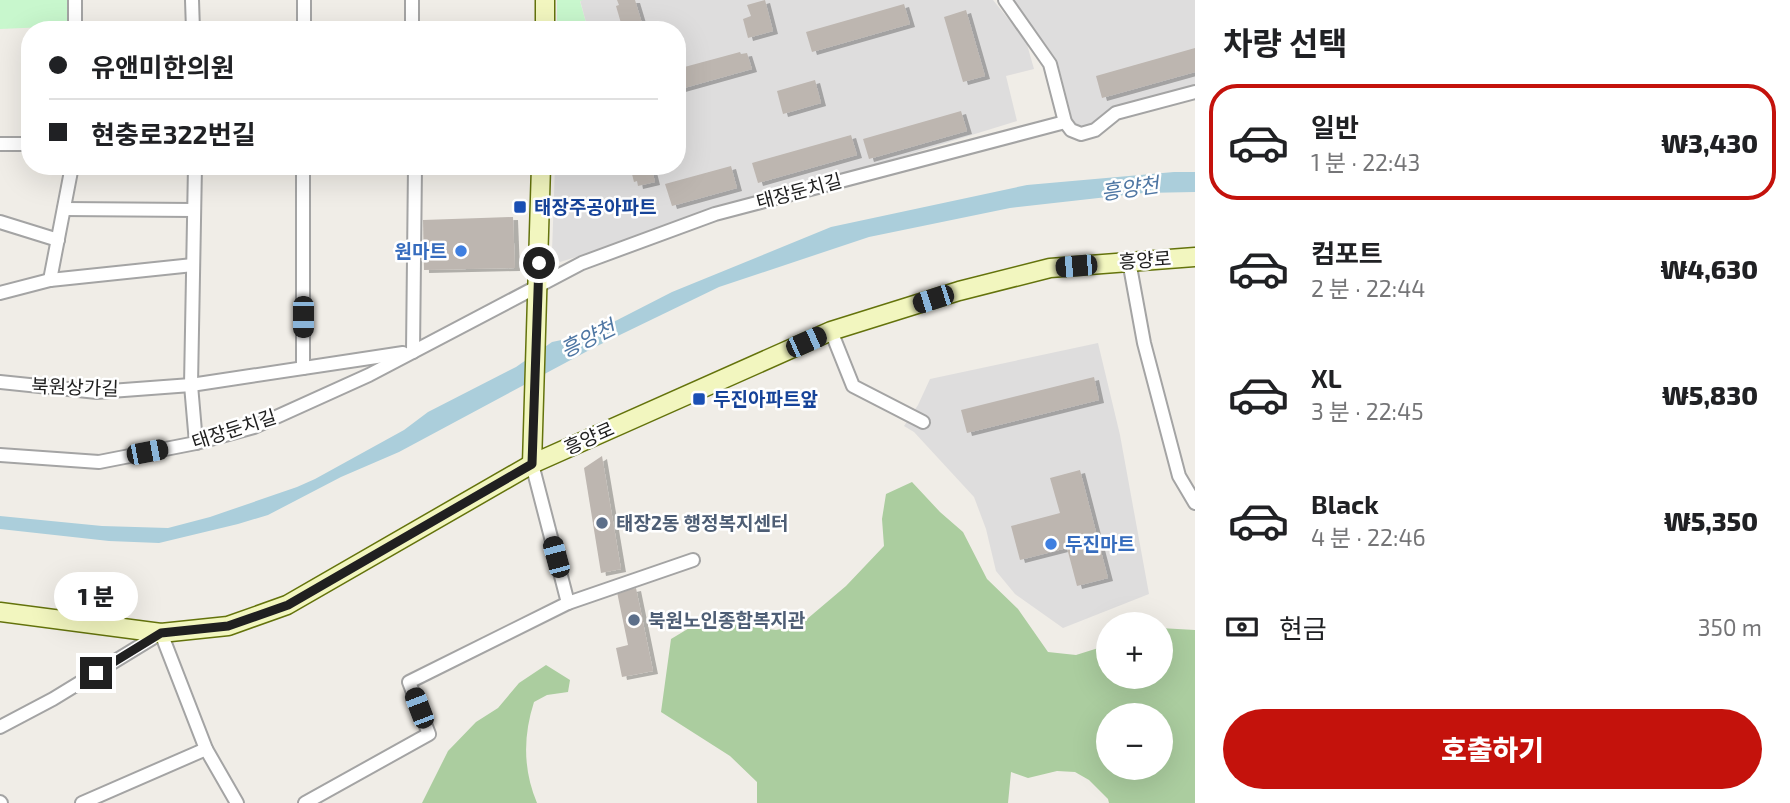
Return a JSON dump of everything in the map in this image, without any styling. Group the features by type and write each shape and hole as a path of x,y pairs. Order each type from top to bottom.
{"street":[{"path":"75,0 75,21"},
{"path":"192,0 193,21"},
{"path":"304,0 304,21"},
{"path":"412,0 412,21"},
{"path":"545,0 545,21"},
{"path":"1005,0 1050,64 1065,122"},
{"name":"태장둔치길","path":"0,455 99,462 196,443 254,427 538,294 582,262 715,214 1065,122 1071,130 1081,134 1095,130 1116,113 1195,92"},
{"path":"0,144 21,145"},
{"path":"50,280 70,175"},
{"path":"195,175 191,385 196,443"},
{"path":"303,175 303,368"},
{"path":"413,352 415,175"},
{"path":"541,175 532,464 568,603"},
{"path":"64,209 194,210"},
{"path":"0,222 58,240"},
{"name":"흥양로","path":"0,612 161,633 228,626 288,605 532,464 831,331 959,291 1050,268 1195,257"},
{"path":"1129,261 1144,343 1179,476 1195,503"},
{"path":"0,293 50,280 193,265"},
{"path":"831,331 853,386 923,422"},
{"name":"북원상가길","path":"0,382 97,392 191,385 413,352"},
{"path":"305,803 429,734 409,682 568,603 693,560"},
{"path":"0,727 53,699 161,633 206,749 237,803"},
{"path":"82,803 206,749"}],"shaded area":[{"path":"580,0 993,0 1026,41 1034,69 1006,76 1017,121 560,262 552,252 555,175 686,175 686,21 586,21"},
{"path":"1013,0 1195,0 1195,87 1101,115 1090,127 1079,128 1073,122 1057,60"},
{"path":"1098,343 1120,435 1149,594 1103,612 1096,612 1096,615 1063,628 1015,594 996,571 986,529 974,497 914,432 904,426 930,379"}],"green space":[{"path":"0,0 69,0 70,21 21,21 21,28 0,29"},
{"path":"557,0 583,0 580,1 586,21 557,21"},
{"path":"912,482 963,532 987,579 1018,609 1048,652 1076,655 1096,649 1096,689 1173,689 1173,629 1195,630 1195,803 1109,803 1089,780 1075,772 1057,771 1028,778 1011,772 1008,803 757,803 757,782 730,756 661,712 671,639 691,627 737,625 776,630 800,625 846,586 884,546 882,519 886,494"},
{"path":"546,665 570,680 568,692 547,695 534,702 530,715 526,740 527,766 537,803 422,803 448,751 476,722 498,708 519,683"}],"water":[{"name":"흥양천","path":"1195,172 1195,192 1143,193 1010,208 869,237 719,287 595,347 399,452 341,477 268,515 159,543 109,541 0,529 0,516 102,526 168,528 210,517 315,479 404,430 428,412 516,367 552,342 590,334 672,292 831,227 1027,185"}],"building":[{"path":"617,0 635,0 641,21 620,21 616,6 619,5"},
{"path":"765,0 773,31 748,38 743,19 751,16 747,5"},
{"path":"904,4 910,24 812,52 806,32"},
{"path":"966,10 985,76 963,82 944,17"},
{"path":"1195,48 1195,72 1102,98 1096,76"},
{"path":"740,52 747,53 752,69 686,87 686,67"},
{"path":"815,80 821,103 783,114 777,91"},
{"path":"961,111 967,131 869,159 863,139"},
{"path":"851,135 857,155 758,183 752,163"},
{"path":"731,166 737,188 672,206 665,184"},
{"path":"632,175 653,175 655,182 638,186 637,181 634,182"},
{"path":"513,217 515,268 424,270 423,220"},
{"path":"1094,377 1099,400 967,433 961,410"},
{"path":"602,456 621,569 601,573 584,468"},
{"path":"1080,470 1108,578 1077,586 1067,548 1020,560 1011,526 1060,513 1050,478"},
{"path":"636,588 653,671 622,677 616,648 628,645 617,592"}],"place":[{"name":"태장주공아파트","path":"520,207"},
{"name":"원마트","path":"461,251"},
{"name":"두진아파트앞","path":"699,399"},
{"name":"태장2동 행정복지센터","path":"602,523"},
{"name":"두진마트","path":"1051,544"},
{"name":"북원노인종합복지관","path":"634,620"}],"route":[{"path":"96,673 161,633 228,626 288,605 532,464 539,263"}]}
